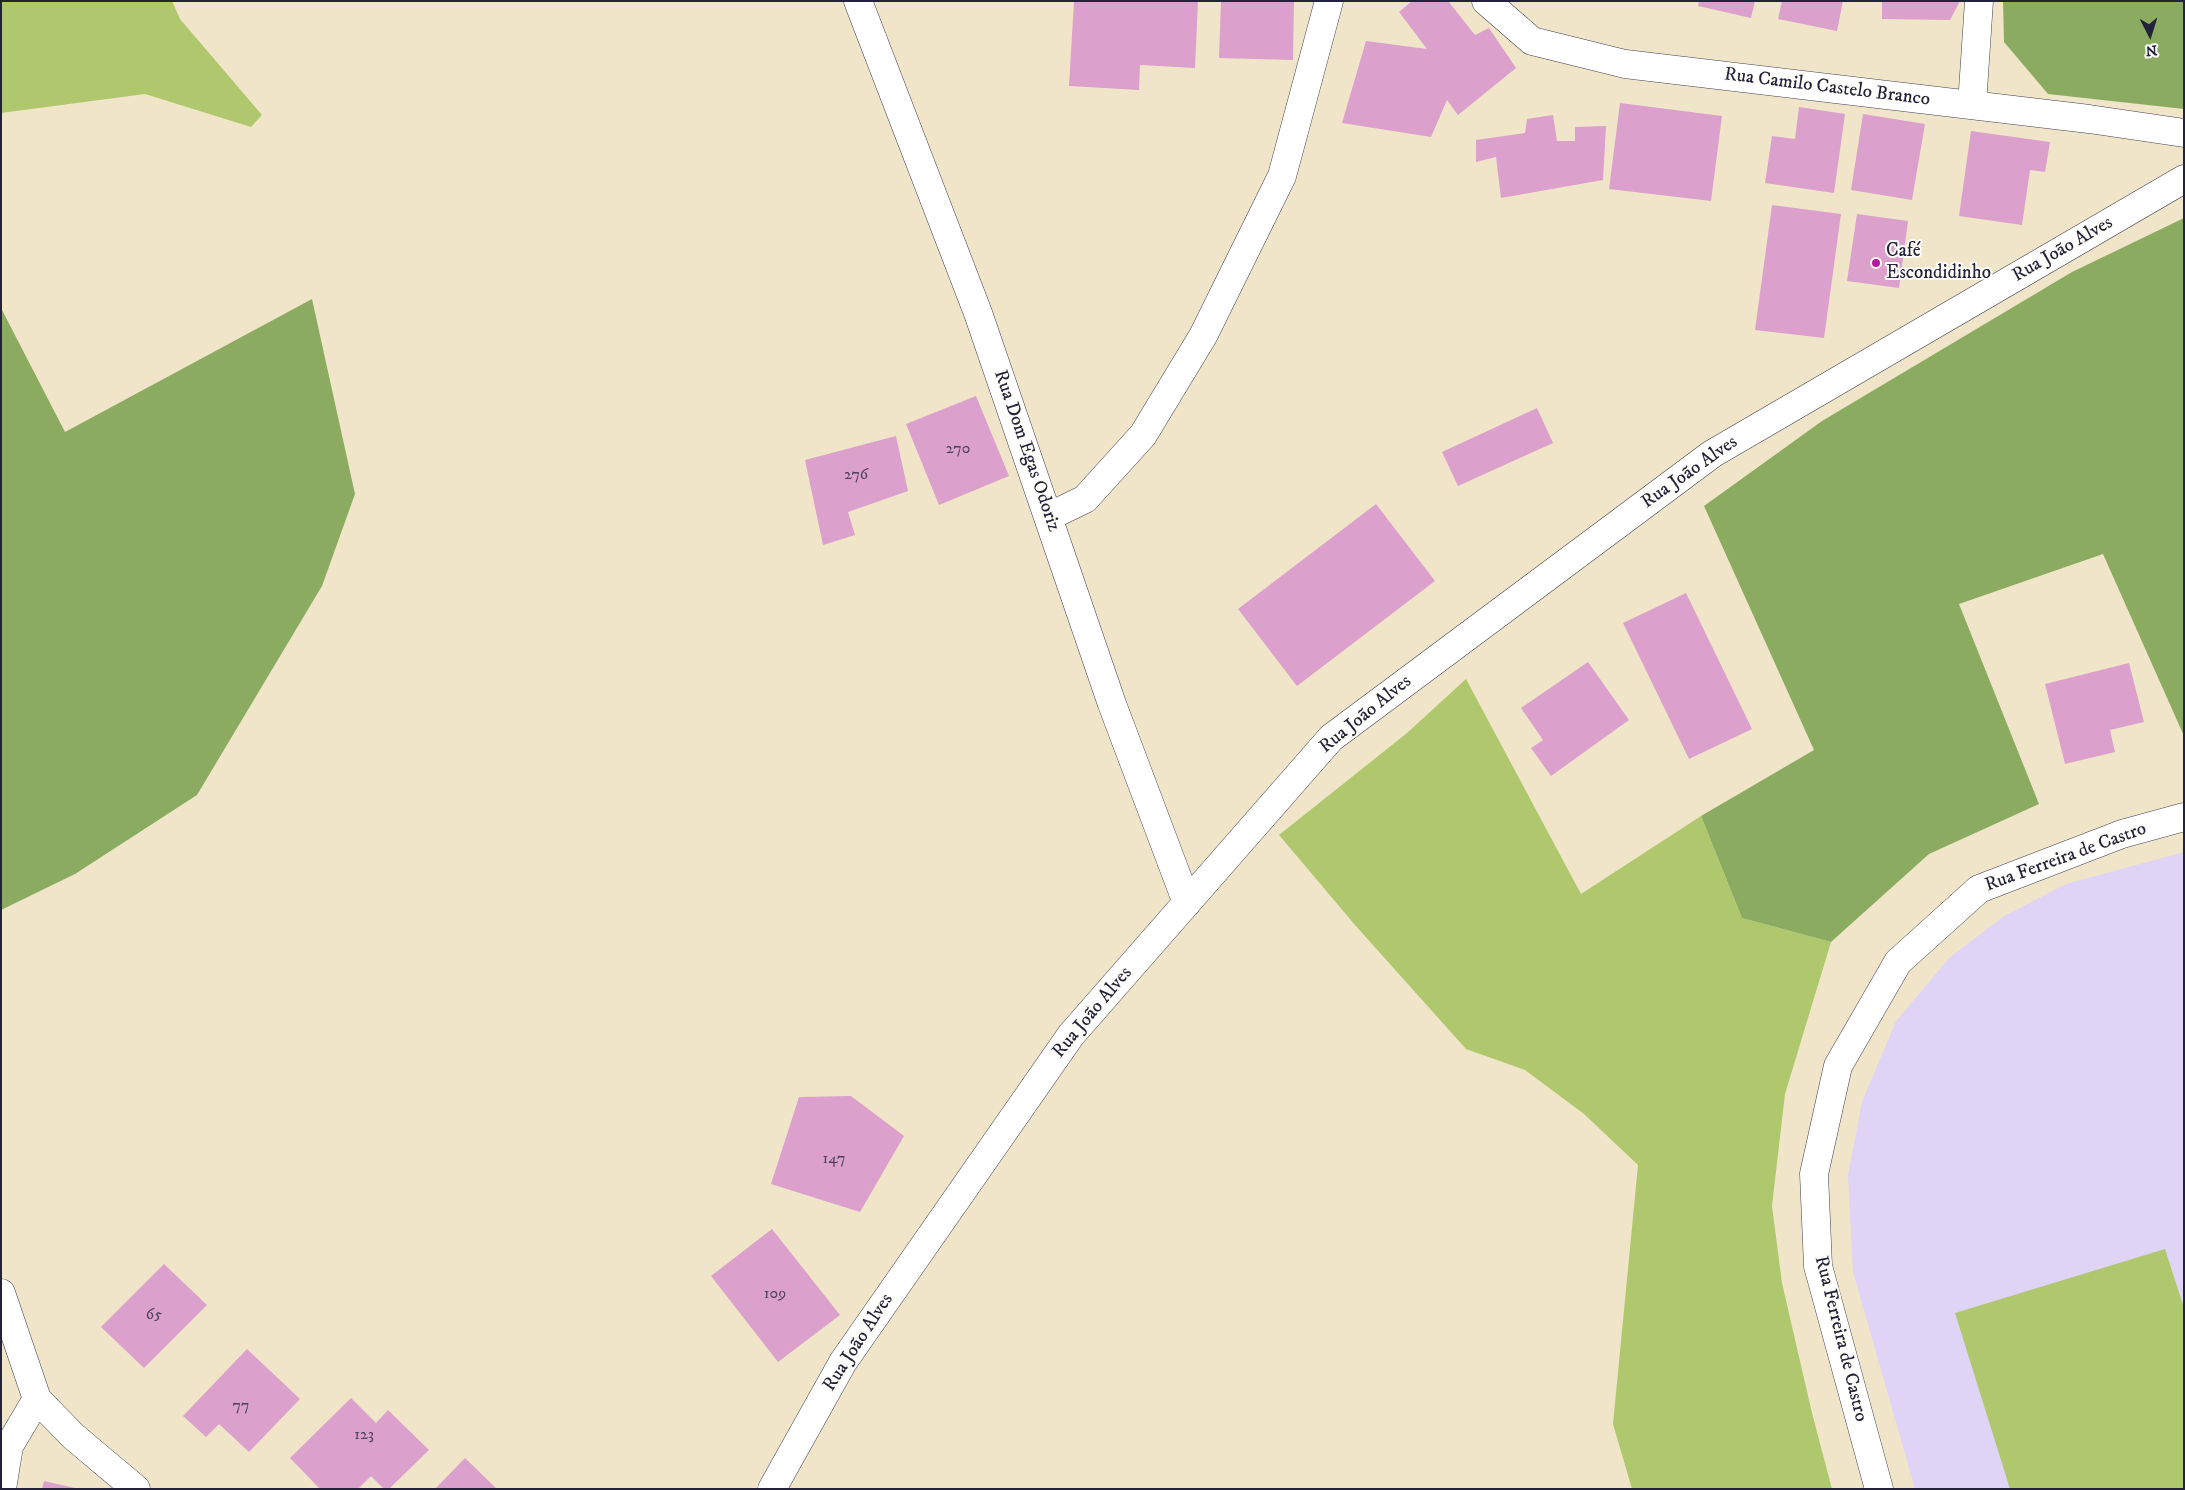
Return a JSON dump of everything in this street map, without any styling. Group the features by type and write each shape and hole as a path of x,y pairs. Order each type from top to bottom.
{"street":[{"name":"Rua Dom Egas Odoriz","path":"858,1 978,313 1112,704 1187,903"},
{"path":"1048,517 1085,499 1143,435 1203,336 1282,176 1329,1"},
{"name":"Rua Camilo Castelo Branco","path":"1486,1 1532,41 1626,64 1972,105 2184,133"},
{"path":"1972,105 1979,1"},
{"name":"Rua João Alves","path":"772,1489 843,1362 1066,1043 1331,738 1712,454 2184,179"},
{"name":"Rua Ferreira de Castro","path":"1879,1489 1818,1266 1814,1174 1838,1066 1898,962 1979,889 2122,834 2184,817"},
{"path":"1,1293 37,1399 73,1436 136,1489"},
{"path":"2,1489 9,1446 37,1399"}],"shaded area":[{"path":"2184,852 2184,1489 1915,1489 1853,1272 1848,1175 1862,1102 1896,1021 1949,958 2004,916 2066,884"}],"green space":[{"path":"1,1 172,1 180,19 262,115 251,127 145,94 1,113"},
{"path":"2003,1 2184,1 2184,109 2048,94 2004,42"},
{"path":"2184,218 2184,736 2103,554 1959,604 2039,804 1929,854 1831,942 1742,918 1701,816 1814,750 1704,506 1822,421 2072,272"},
{"path":"312,299 355,494 322,586 197,795 75,874 1,910 1,308 65,432"},
{"path":"1466,679 1581,894 1701,816 1742,918 1831,942 1785,1094 1772,1206 1782,1283 1812,1413 1832,1489 1632,1489 1613,1424 1638,1165 1584,1114 1525,1070 1466,1049 1355,925 1279,835 1407,733"},
{"path":"2165,1249 2184,1308 2184,1489 2010,1489 1955,1313"}],"building":[{"path":"1074,1 1198,1 1195,68 1140,65 1139,90 1069,86"},
{"path":"1221,1 1294,1 1293,60 1219,58"},
{"path":"1412,1 1448,1 1475,35 1489,28 1516,68 1458,115 1447,100 1431,137 1342,123 1366,41 1427,49 1399,12"},
{"path":"1699,1 1755,1 1751,18 1698,6"},
{"path":"1782,1 1843,1 1837,31 1778,19"},
{"path":"1882,1 1960,1 1950,20 1882,19"},
{"path":"1620,103 1722,116 1711,201 1609,189"},
{"path":"1799,107 1845,114 1834,193 1765,183 1772,136 1795,139"},
{"path":"1863,114 1925,124 1912,200 1851,190"},
{"path":"1553,115 1557,141 1575,141 1575,127 1606,126 1603,180 1501,198 1496,157 1476,162 1476,140 1525,133 1527,119"},
{"path":"1971,131 2050,142 2045,172 2030,170 2022,225 1959,216"},
{"path":"1772,205 1841,214 1824,338 1755,330"},
{"path":"1857,214 1908,221 1899,288 1847,281"},
{"path":"976,396 1009,476 939,505 906,424"},
{"path":"1537,408 1553,443 1458,486 1442,452"},
{"path":"896,436 908,491 848,512 855,535 823,545 805,460"},
{"path":"1376,504 1435,581 1297,686 1238,609"},
{"path":"1686,593 1752,729 1689,759 1623,623"},
{"path":"1588,662 1629,720 1551,776 1531,748 1543,740 1521,708"},
{"path":"2129,663 2144,722 2110,730 2115,752 2065,764 2045,684"},
{"path":"851,1096 904,1136 860,1212 771,1184 799,1097"},
{"path":"772,1229 840,1315 778,1362 711,1276"},
{"path":"164,1264 207,1305 144,1368 101,1327"},
{"path":"247,1349 300,1399 249,1452 219,1424 206,1437 183,1416"},
{"path":"351,1398 376,1423 388,1410 429,1450 389,1489 384,1489 371,1476 358,1489 320,1489 290,1458"},
{"path":"465,1458 497,1489 435,1489"},
{"path":"44,1481 75,1488 75,1489 42,1489"}],"place":[{"name":"Café Escondidinho","path":"1876,263"}]}
